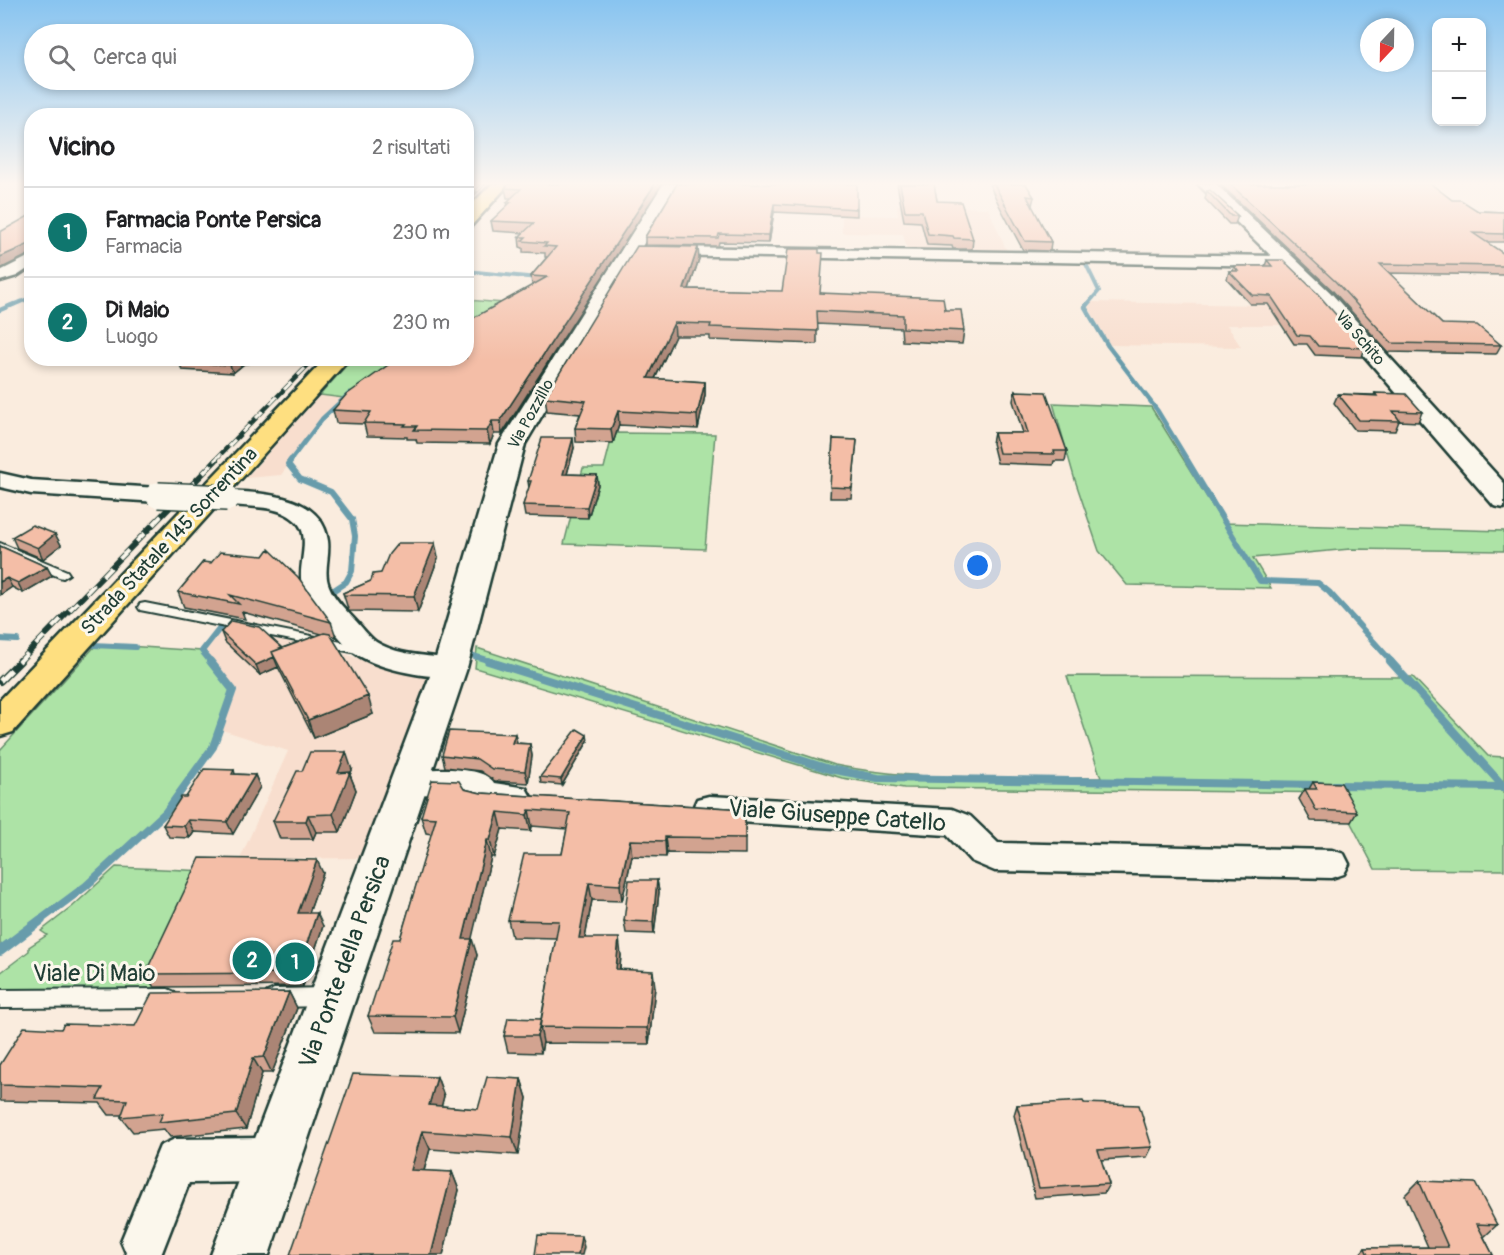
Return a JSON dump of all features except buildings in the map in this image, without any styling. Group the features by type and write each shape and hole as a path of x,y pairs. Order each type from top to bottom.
{"highway":[{"name":"Strada Statale 145 Sorrentina","path":"0,723 332,366"}],"main road":[{"name":"Via Pozzillo","path":"450,668 512,444 634,243"},
{"name":"Via Schito","path":"1267,243 1323,296 1504,500"},
{"name":"Via Ponte della Persica","path":"240,1255 450,668"}],"street":[{"path":"628,252 1286,261"},
{"path":"6,275 24,264"},
{"path":"6,275 24,271"},
{"path":"0,480 31,487 227,498 288,507 309,522 315,531 313,569 316,589 363,646 372,652 404,662 450,668"},
{"path":"409,782 476,783 480,787 480,794 544,798"},
{"name":"Viale Giuseppe Catello","path":"685,806 952,822 964,828 987,856 995,857 1332,864"},
{"path":"144,1241 176,1161 273,1160"}],"lane":[{"path":"0,548 63,574"},
{"path":"145,607 372,652"},
{"path":"261,998 332,997"},
{"name":"Viale Di Maio","path":"0,999 190,998"}],"shaded area":[{"path":"905,243 1003,243 1009,256 908,254"},
{"path":"1092,302 1324,306 1342,325 1227,325 1241,347 1110,345 1088,307"},
{"path":"320,395 344,398 322,419 281,475 246,478"},
{"path":"220,628 337,652 428,679 364,858 240,859 288,751 219,729 233,690 202,651"}],"green space":[{"path":"474,301 517,304 474,327"},
{"path":"346,366 398,366 366,382 344,398 320,395"},
{"path":"1053,403 1151,407 1223,523 1504,531 1504,551 1350,549 1253,558 1271,588 1127,585 1099,551 1074,477"},
{"path":"613,433 715,434 705,549 564,544 583,468 604,468"},
{"path":"97,644 202,651 233,690 213,747 165,813 86,886 0,951 0,750"},
{"path":"477,648 835,765 899,774 967,778 1101,778 1067,676 1413,677 1488,756 1504,757 1504,870 1375,869 1340,802 1347,793 904,788 842,778 475,668"},
{"path":"116,867 207,871 151,992 0,989 0,973 29,951 29,947 47,935 41,931 72,907"}],"waterway":[{"path":"1077,260 1084,260 1099,291 1086,306"},
{"path":"474,272 538,278"},
{"path":"11,306 24,300"},
{"path":"0,310 14,304"},
{"path":"1087,304 1085,307 1108,346 1157,410 1188,461"},
{"path":"290,461 322,419 350,393"},
{"path":"291,460 288,464 300,479 331,492 352,519 355,536 352,571 346,582 334,590"},
{"path":"1187,460 1260,581 1318,583 1329,592 1392,662"},
{"path":"211,662 202,651 220,628"},
{"path":"0,639 17,640"},
{"path":"93,645 135,647"},
{"path":"471,655 493,662"},
{"path":"39,921 86,886 165,813 213,747 233,690 210,661"},
{"path":"488,661 829,769 878,778 1320,785"},
{"path":"1334,785 1504,787 1390,661"},
{"path":"0,951 41,920"}],"railway":[{"path":"214,461 307,366"},
{"path":"19,662 216,460"},
{"path":"0,681 19,662"}],"place":[{"name":"Di Maio","path":"252,960"},
{"name":"Farmacia Ponte Persica","path":"295,962"}]}
